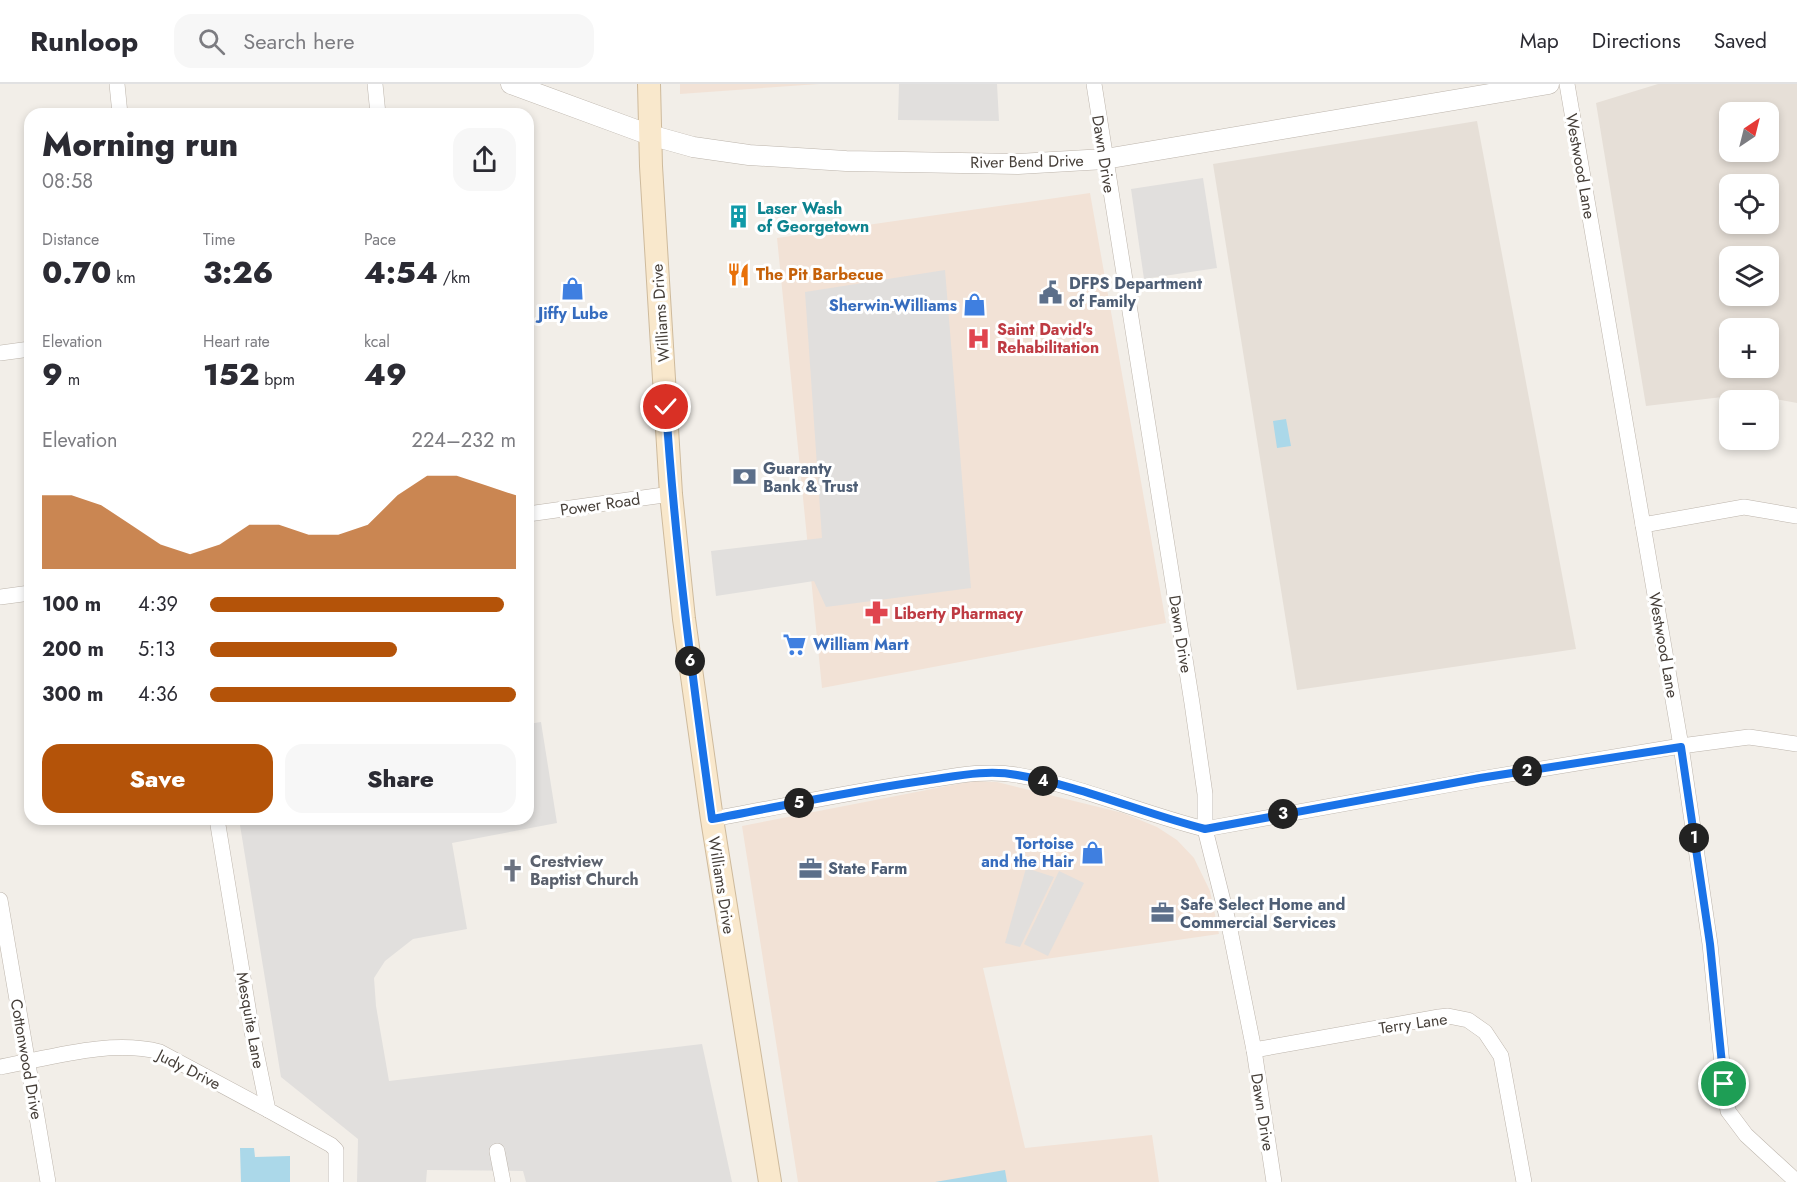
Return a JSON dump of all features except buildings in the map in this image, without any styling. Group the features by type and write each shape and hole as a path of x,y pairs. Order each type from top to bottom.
{"main road":[{"name":"Williams Drive","path":"649,84 671,494 684,619 712,819 770,1182"}],"street":[{"path":"117,84 119,108"},
{"path":"375,84 377,108"},
{"name":"River Bend Drive","path":"511,84 650,135 693,147 749,155 846,161 1018,164 1105,159 1548,84"},
{"name":"Dawn Drive","path":"1094,84 1192,703 1205,794 1205,829 1229,925 1254,1050 1274,1182"},
{"name":"Westwood Lane","path":"1567,84 1681,747 1710,944 1728,1111 1746,1135 1797,1182"},
{"path":"0,353 24,350"},
{"name":"Power Road","path":"534,513 671,494"},
{"path":"1643,525 1744,507 1797,516"},
{"path":"0,597 24,594"},
{"path":"712,819 885,787 988,772 1017,775 1094,794 1134,806 1163,819 1205,829 1480,778 1749,737 1797,744"},
{"name":"Mesquite Lane","path":"218,825 252,1032 268,1110"},
{"name":"Cottonwood Drive","path":"0,900 48,1182"},
{"name":"Terry Lane","path":"1254,1050 1439,1017 1448,1016 1468,1020 1485,1032 1501,1056 1524,1182"},
{"name":"Judy Drive","path":"0,1067 99,1049 142,1047 160,1052 268,1110"},
{"path":"268,1110 336,1150 336,1182"},
{"path":"497,1151 503,1182"}],"shaded area":[{"path":"680,84 819,84 680,94"},
{"path":"899,84 997,84 999,121 898,120"},
{"path":"1658,84 1797,84 1797,403 1779,400 1779,390 1719,390 1719,397 1646,406 1596,103"},
{"path":"1477,121 1576,649 1297,690 1213,164"},
{"path":"1203,178 1217,268 1144,279 1131,189"},
{"path":"1090,193 1166,623 822,688 777,238"},
{"path":"945,270 971,588 826,607 814,581 716,596 711,551 822,538 805,292"},
{"path":"541,722 557,823 452,843 467,929 413,939 385,961 374,978 376,1006 389,1081 702,1044 732,1182 526,1182 523,1171 427,1170 426,1182 357,1182 358,1139 281,1077 240,825 534,825 534,723"},
{"path":"973,781 997,782 1123,813 1157,827 1177,840 1194,858 1210,891 1219,934 983,968 1025,1148 1152,1135 1159,1182 798,1182 742,826"},
{"path":"1026,868 1054,877 1020,947 1005,943"},
{"path":"1059,871 1084,883 1048,956 1024,944"}],"water":[{"path":"1286,419 1291,446 1277,448 1273,421"},
{"path":"240,1148 254,1148 255,1157 290,1156 290,1182 241,1182"},
{"path":"1005,1170 1007,1182 935,1182"}],"place":[{"name":"Laser Wash of Georgetown","path":"739,217"},
{"name":"The Pit Barbecue","path":"738,274"},
{"name":"Jiffy Lube","path":"573,288"},
{"name":"DFPS Department of Family","path":"1051,292"},
{"name":"Sherwin-Williams","path":"975,305"},
{"name":"Saint David's Rehabilitation","path":"979,338"},
{"name":"Guaranty Bank & Trust","path":"745,477"},
{"name":"Liberty Pharmacy","path":"876,613"},
{"name":"William Mart","path":"795,644"},
{"name":"Tortoise and the Hair","path":"1092,852"},
{"name":"State Farm","path":"810,868"},
{"name":"Crestview Baptist Church","path":"512,870"},
{"name":"Safe Select Home and Commercial Services","path":"1162,913"}],"route":[{"path":"666,407 671,494 684,619 712,819 885,787 988,772 1017,775 1094,794 1134,806 1163,819 1205,829 1480,778 1681,747 1710,944 1724,1084"}]}
